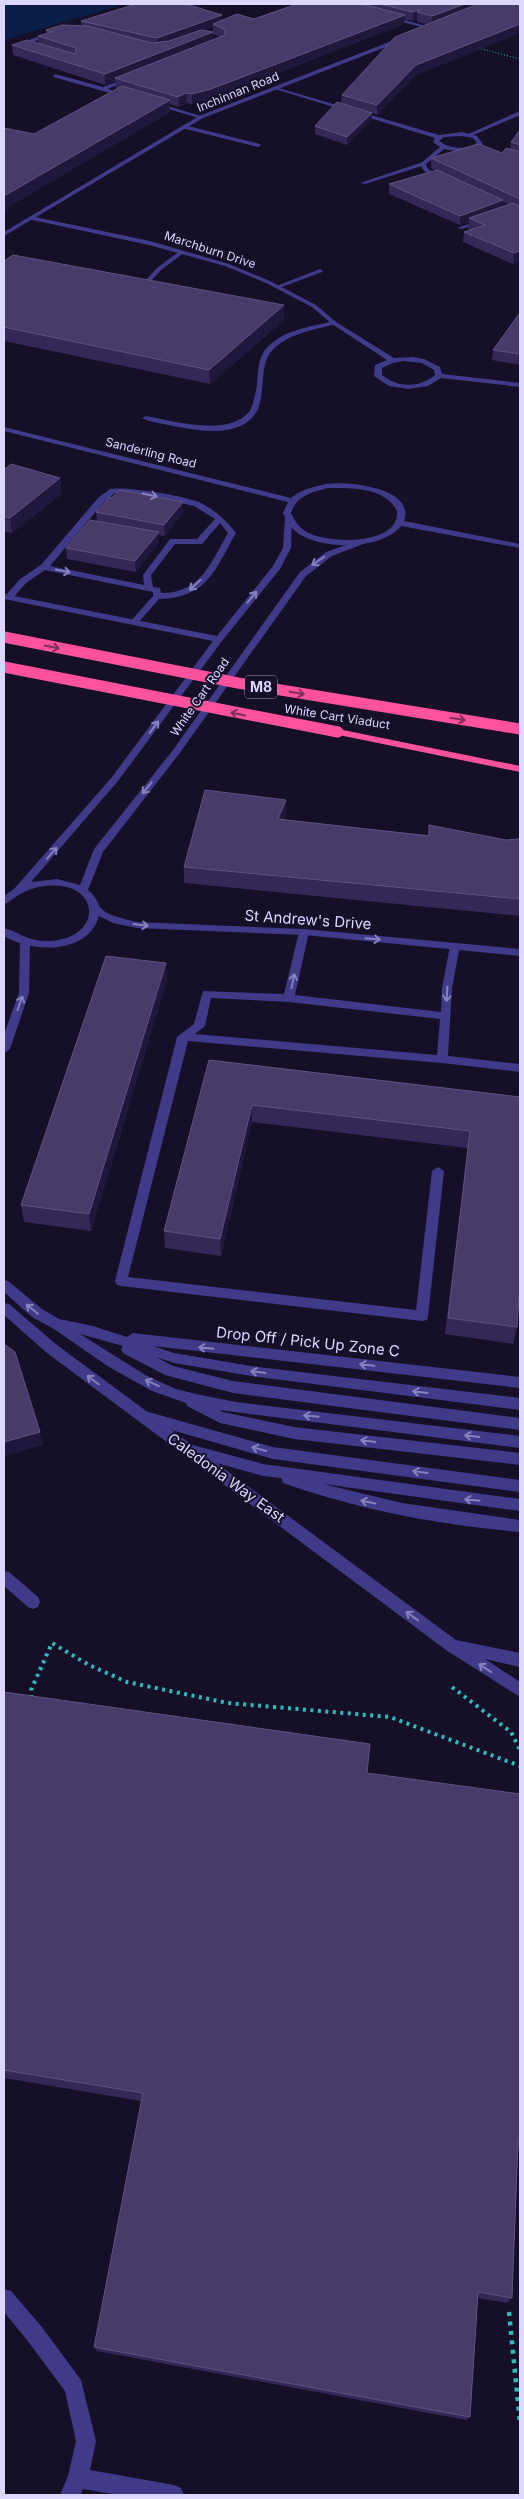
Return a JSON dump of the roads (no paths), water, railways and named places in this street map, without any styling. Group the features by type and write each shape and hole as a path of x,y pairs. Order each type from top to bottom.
{"highway":[{"name":"White Cart Viaduct","path":"4,637 238,683 520,729"},
{"name":"White Cart Viaduct","path":"4,667 338,732 520,758"},
{"path":"338,732 520,768"}],"street":[{"path":"380,15 431,28"},
{"path":"420,32 440,25"},
{"path":"32,49 23,46 25,43 62,31"},
{"name":"Inchinnan Road","path":"4,234 201,117 408,37"},
{"path":"102,89 138,75"},
{"path":"55,76 120,94"},
{"path":"277,88 438,137 448,134 469,135 481,141 478,146"},
{"path":"148,102 201,117"},
{"path":"469,135 520,113"},
{"path":"184,127 258,144"},
{"path":"438,137 436,142 444,147 466,149 478,146 485,148"},
{"path":"363,183 422,164 444,147"},
{"path":"422,164 426,170 454,184"},
{"path":"460,228 495,216"},
{"name":"Marchburn Drive","path":"30,218 150,243 227,265 314,306 334,323 392,360"},
{"path":"148,282 159,269 182,252"},
{"path":"277,287 320,271"},
{"path":"146,418 198,428 242,423 253,412 261,382 260,362 267,352 275,344 298,331 334,323"},
{"path":"408,359 424,361 437,369 439,376 434,381 418,386 389,384 382,380 376,372 383,363 392,360 408,359"},
{"path":"439,376 520,385"},
{"name":"Sanderling Road","path":"4,429 292,501"},
{"path":"292,501 314,489 344,486 359,487 380,493 395,502 401,509 400,523"},
{"path":"6,596 23,581 44,567 101,500 113,491 134,491 197,504 220,518 232,533 214,562 192,590 175,595 157,596"},
{"name":"White Cart Road","path":"4,900 115,780 219,639 277,566 287,548 288,508 292,501"},
{"path":"164,540 200,542 220,518"},
{"path":"288,519 299,531 321,540 363,541 384,535 400,523 520,546"},
{"path":"81,524 90,525"},
{"name":"White Cart Road","path":"83,891 98,851 176,752 303,574 329,554 363,541"},
{"path":"149,587 147,575 177,542"},
{"path":"44,567 157,590 157,596 134,622"},
{"name":"White Cart Road","path":"6,596 219,639"},
{"path":"6,935 25,943 57,944 73,939 86,931 94,921 96,910 92,899 83,891 70,885 55,882 39,883 12,892"},
{"name":"St Andrew's Drive","path":"96,910 117,921 137,925 304,932 520,953"},
{"path":"289,998 304,932"},
{"path":"4,1049 24,993 25,943"},
{"path":"442,1060 447,988 455,946"},
{"path":"438,1171 422,1316 121,1281 183,1037 199,1026 207,994 289,998 446,1016"},
{"path":"183,1037 520,1068"},
{"path":"4,1284 37,1313 119,1368 174,1393 220,1417 279,1430 520,1459"},
{"name":"Caledonia Way East","path":"4,1308 52,1349 142,1416 451,1644 520,1690"},
{"path":"56,1324 93,1331 174,1358 249,1371 520,1404"},
{"path":"93,1331 170,1371 233,1387 520,1424"},
{"name":"Drop Off / Pick Up Zone C","path":"93,1331 163,1343 520,1382"},
{"path":"174,1393 236,1408 520,1442"},
{"path":"142,1416 274,1453 520,1486"},
{"path":"189,1450 263,1470 333,1495 438,1516 520,1526"},
{"path":"263,1470 520,1505"},
{"path":"4,1577 33,1602"},
{"path":"451,1644 520,1660"},
{"path":"4,2298 34,2333 74,2387 86,2441 74,2487 174,2495"}],"water":[{"path":"4,4 124,4 4,40"}]}
